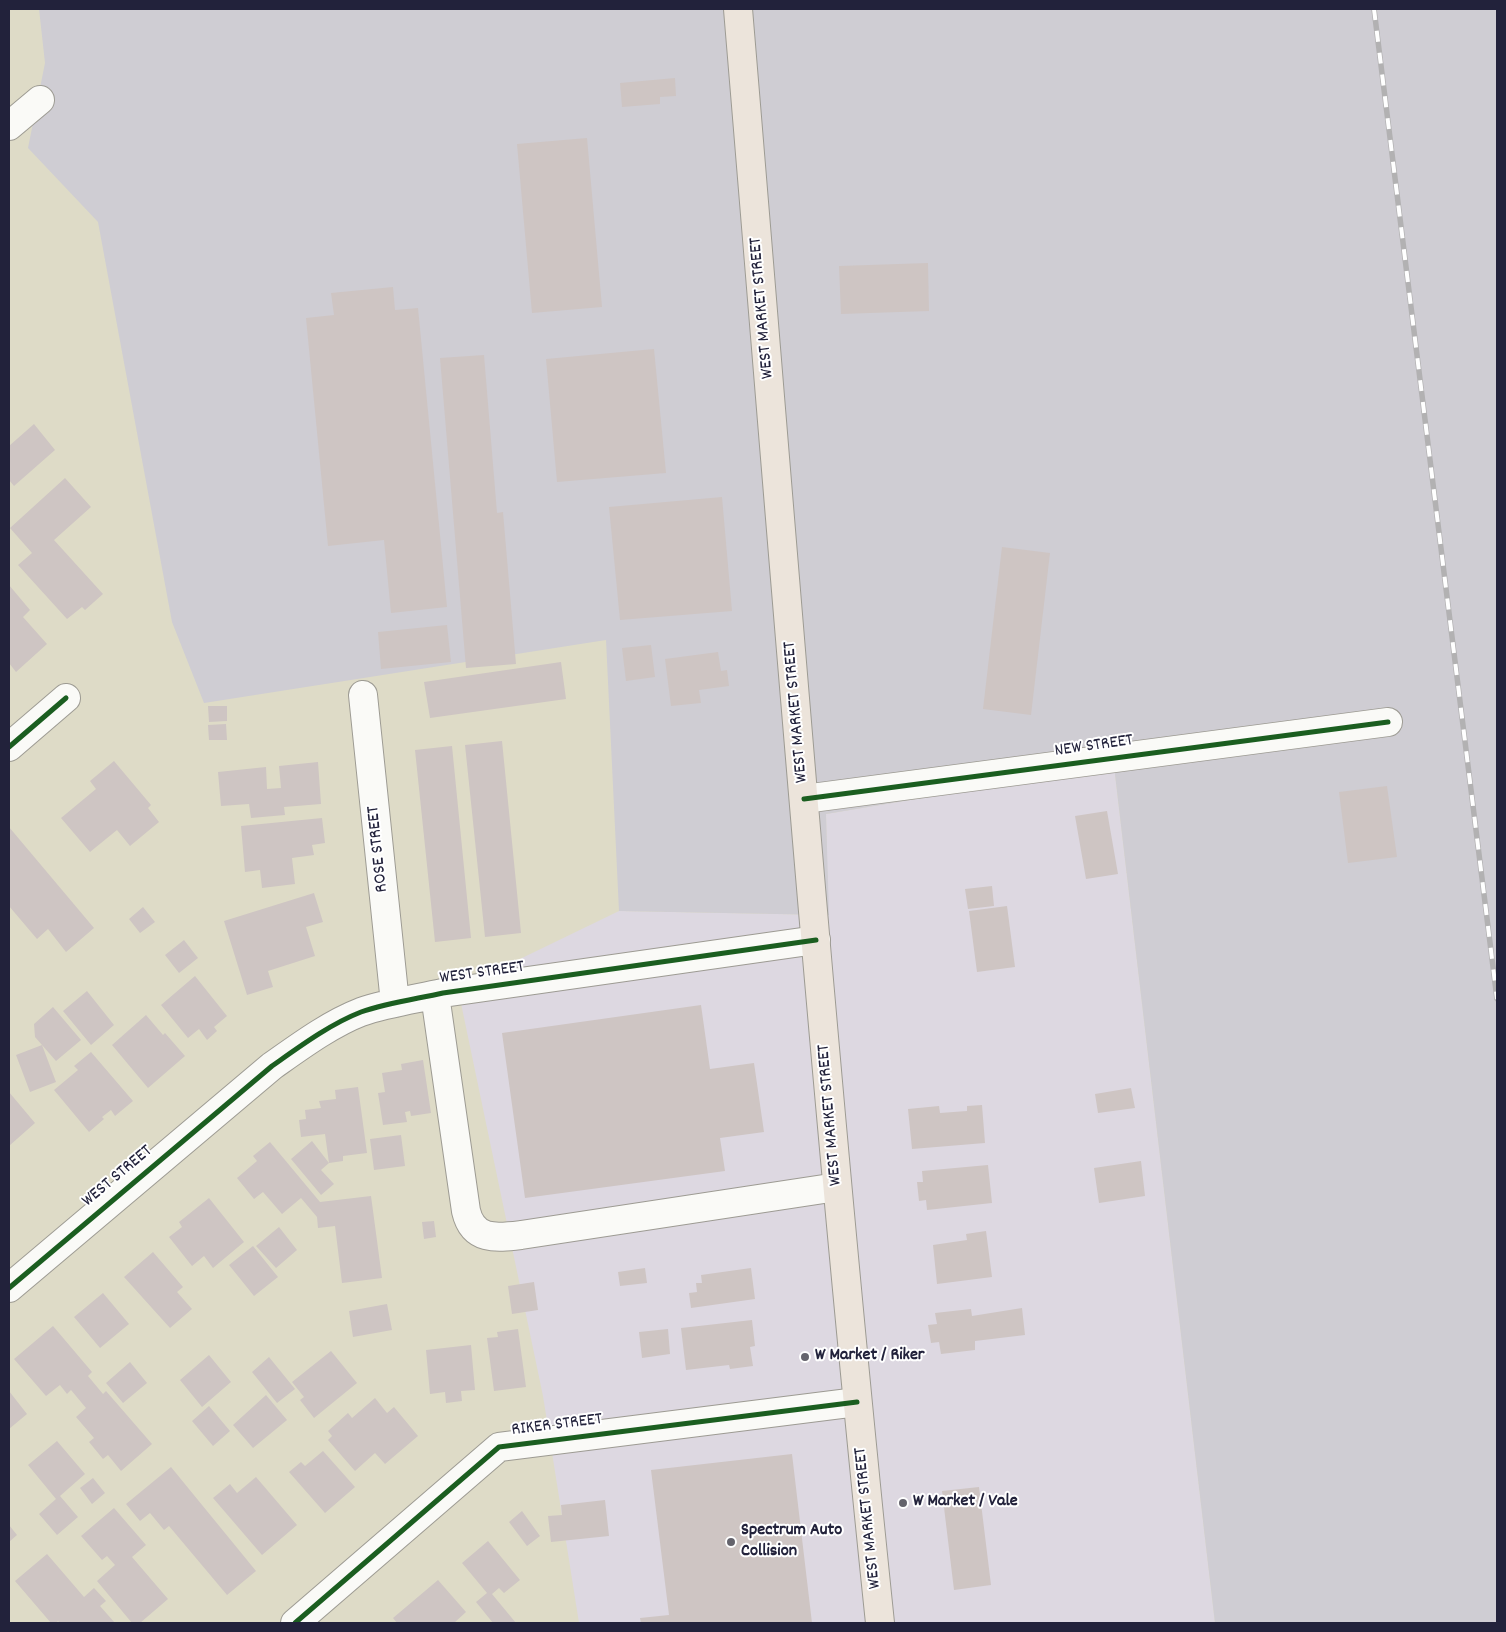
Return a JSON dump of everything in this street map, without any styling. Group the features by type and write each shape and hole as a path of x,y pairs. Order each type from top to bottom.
{"main road":[{"name":"WEST MARKET STREET","path":"738,9 837,1187 880,1623"}],"street":[{"path":"9,126 40,100"},
{"name":"ROSE STREET","path":"363,695 395,1003"},
{"path":"9,747 66,698"},
{"name":"NEW STREET","path":"804,799 1388,722"},
{"name":"WEST STREET","path":"9,1288 272,1066 319,1034 360,1013 395,1003 435,995 816,940"},
{"path":"435,995 466,1211 472,1225 480,1233 490,1237 521,1235 837,1187"},
{"name":"RIKER STREET","path":"294,1623 499,1447 857,1402"}],"shaded area":[{"path":"39,9 1497,9 1497,1623 1215,1623 1114,766 826,814 829,915 619,911 606,640 204,703 172,622 98,222 28,148 45,63"},
{"path":"1114,766 1215,1623 579,1623 543,1396 458,989 619,911 828,915 826,814"}],"building":[{"path":"675,78 676,96 660,97 660,104 622,107 620,83"},
{"path":"587,138 602,307 532,313 517,144"},
{"path":"928,263 929,311 841,314 839,266"},
{"path":"393,287 395,310 418,308 447,607 391,613 384,540 328,546 306,318 334,315 331,293"},
{"path":"654,349 666,473 557,482 546,359"},
{"path":"484,355 497,513 503,512 516,664 466,668 440,358"},
{"path":"34,424 55,450 14,486 9,480 9,446"},
{"path":"65,478 91,507 54,540 103,594 85,610 82,607 67,619 18,565 32,553 10,528"},
{"path":"722,497 732,611 620,620 609,507"},
{"path":"1002,547 1050,553 1031,715 983,709"},
{"path":"9,585 30,610 23,617 47,644 16,672 9,663"},
{"path":"447,625 451,662 381,669 378,632"},
{"path":"651,645 655,677 626,681 622,648"},
{"path":"718,652 721,671 727,670 729,686 699,690 701,703 671,706 665,659"},
{"path":"561,662 566,699 430,718 424,682"},
{"path":"208,706 227,706 227,721 209,722"},
{"path":"226,724 227,740 209,740 208,725"},
{"path":"502,741 521,933 485,937 465,745"},
{"path":"452,746 471,938 435,942 415,750"},
{"path":"114,761 151,805 148,808 159,822 130,846 117,830 90,852 61,818 96,789 90,781"},
{"path":"318,762 321,804 284,807 285,815 251,818 249,804 221,806 218,772 266,767 267,789 281,788 279,766"},
{"path":"1387,786 1397,857 1348,863 1339,792"},
{"path":"1107,811 1118,874 1086,879 1075,816"},
{"path":"322,818 325,843 312,845 314,855 292,858 295,884 262,888 260,870 245,872 241,826"},
{"path":"9,827 94,928 66,952 48,929 37,939 9,906"},
{"path":"992,886 994,906 968,909 965,889"},
{"path":"314,893 323,922 306,927 315,956 268,971 273,987 247,995 224,921"},
{"path":"1007,906 1015,967 977,972 969,911"},
{"path":"143,907 155,922 140,933 129,919"},
{"path":"184,940 198,958 179,973 165,955"},
{"path":"195,976 227,1016 214,1027 217,1031 207,1040 199,1029 188,1038 161,1005"},
{"path":"87,991 114,1025 91,1045 63,1011"},
{"path":"701,1005 710,1069 754,1063 764,1132 720,1138 725,1171 525,1198 502,1033"},
{"path":"53,1007 81,1040 56,1061 35,1037 34,1024"},
{"path":"146,1015 185,1056 148,1088 112,1045"},
{"path":"42,1045 56,1082 30,1092 16,1055"},
{"path":"91,1052 133,1101 115,1116 111,1110 89,1132 54,1090 78,1070 74,1066"},
{"path":"423,1060 431,1113 411,1116 410,1111 405,1112 407,1122 383,1125 378,1093 385,1092 382,1073 402,1070 401,1064"},
{"path":"358,1087 367,1153 343,1156 343,1161 329,1163 325,1134 301,1137 299,1120 306,1119 305,1110 321,1108 319,1101 336,1099 335,1090"},
{"path":"1131,1088 1135,1108 1098,1113 1095,1094"},
{"path":"9,1092 35,1123 9,1146"},
{"path":"982,1105 985,1143 912,1149 908,1109 939,1106 940,1113 967,1111 967,1106"},
{"path":"401,1135 405,1166 374,1170 370,1139"},
{"path":"312,1141 329,1163 321,1170 334,1184 321,1195 291,1159"},
{"path":"270,1142 320,1202 371,1196 382,1278 342,1283 335,1226 318,1228 317,1217 301,1198 282,1214 263,1192 254,1199 237,1178 257,1161 253,1156"},
{"path":"1141,1161 1145,1196 1099,1203 1094,1168"},
{"path":"988,1165 992,1203 927,1210 926,1200 919,1201 917,1182 923,1182 922,1171"},
{"path":"209,1198 244,1242 213,1268 204,1256 192,1266 169,1237 182,1227 179,1222"},
{"path":"434,1221 436,1237 424,1239 422,1222"},
{"path":"279,1227 297,1250 276,1268 256,1246"},
{"path":"986,1231 992,1277 937,1284 933,1245 967,1240 966,1234"},
{"path":"253,1246 278,1277 254,1296 229,1265"},
{"path":"153,1252 183,1287 177,1292 192,1309 170,1328 124,1277"},
{"path":"645,1268 647,1283 620,1286 618,1272"},
{"path":"751,1268 755,1299 691,1308 689,1293 697,1292 696,1283 702,1283 701,1275"},
{"path":"534,1282 538,1310 512,1314 508,1286"},
{"path":"103,1293 129,1324 100,1348 74,1317"},
{"path":"387,1304 392,1330 353,1337 349,1311"},
{"path":"1022,1308 1025,1335 975,1341 975,1350 941,1354 939,1342 931,1343 928,1325 937,1324 935,1313 971,1309 972,1316"},
{"path":"752,1320 755,1346 750,1347 753,1366 730,1369 729,1365 686,1370 681,1328"},
{"path":"53,1326 92,1372 88,1376 103,1394 106,1391 152,1444 121,1471 108,1455 103,1459 89,1442 94,1438 76,1417 86,1408 71,1390 67,1394 60,1385 46,1396 14,1359"},
{"path":"518,1329 526,1387 494,1391 487,1338 498,1337 497,1332"},
{"path":"668,1329 670,1354 642,1358 639,1332"},
{"path":"471,1345 475,1390 461,1391 462,1401 446,1403 445,1392 430,1394 426,1350"},
{"path":"331,1351 357,1383 314,1418 300,1400 304,1397 292,1382"},
{"path":"209,1355 231,1382 202,1407 180,1380"},
{"path":"269,1357 295,1389 277,1403 252,1372"},
{"path":"130,1362 147,1383 123,1403 106,1383"},
{"path":"9,1391 27,1414 9,1429"},
{"path":"266,1395 287,1420 253,1448 233,1425"},
{"path":"375,1398 387,1413 394,1407 418,1436 385,1464 375,1453 355,1471 328,1440 332,1436 328,1431 348,1413 352,1418"},
{"path":"209,1406 230,1431 213,1446 192,1421"},
{"path":"57,1441 85,1474 60,1496 78,1517 57,1535 39,1514 56,1499 28,1465"},
{"path":"323,1451 355,1487 325,1513 289,1472 301,1462 305,1466"},
{"name":"Spectrum Auto Collision","path":"792,1454 812,1623 641,1623 640,1618 669,1615 651,1470"},
{"path":"171,1467 256,1571 227,1595 169,1526 164,1530 150,1513 140,1521 126,1504"},
{"path":"256,1477 297,1525 262,1555 213,1498 230,1484 237,1493"},
{"path":"93,1478 105,1493 92,1504 80,1488"},
{"path":"979,1487 991,1585 954,1590 942,1491"},
{"path":"605,1500 609,1536 551,1542 548,1516 562,1515 561,1505"},
{"path":"114,1508 146,1545 132,1557 168,1599 140,1623 132,1623 97,1581 115,1565 107,1556 102,1560 81,1536"},
{"path":"522,1511 540,1536 527,1546 509,1522"},
{"path":"9,1525 17,1535 9,1542"},
{"path":"488,1541 520,1580 504,1593 499,1588 492,1594 516,1623 493,1623 476,1602 487,1593 462,1563"},
{"path":"47,1554 84,1597 94,1588 106,1601 100,1606 115,1623 60,1623 58,1621 51,1623 15,1581"},
{"path":"438,1580 466,1612 454,1623 397,1623 393,1618"}],"railway":[{"path":"1374,9 1497,999"}],"cycle path":[{"path":"9,747 66,698"},
{"path":"804,799 1388,722"},
{"path":"9,1288 272,1066 315,1036 349,1017 381,1006 443,993 816,940"},
{"path":"295,1623 499,1447 857,1402"}],"place":[{"name":"W Market / Riker","path":"805,1357"},
{"name":"W Market / Vale","path":"903,1503"},
{"name":"Spectrum Auto Collision","path":"731,1542"}]}
